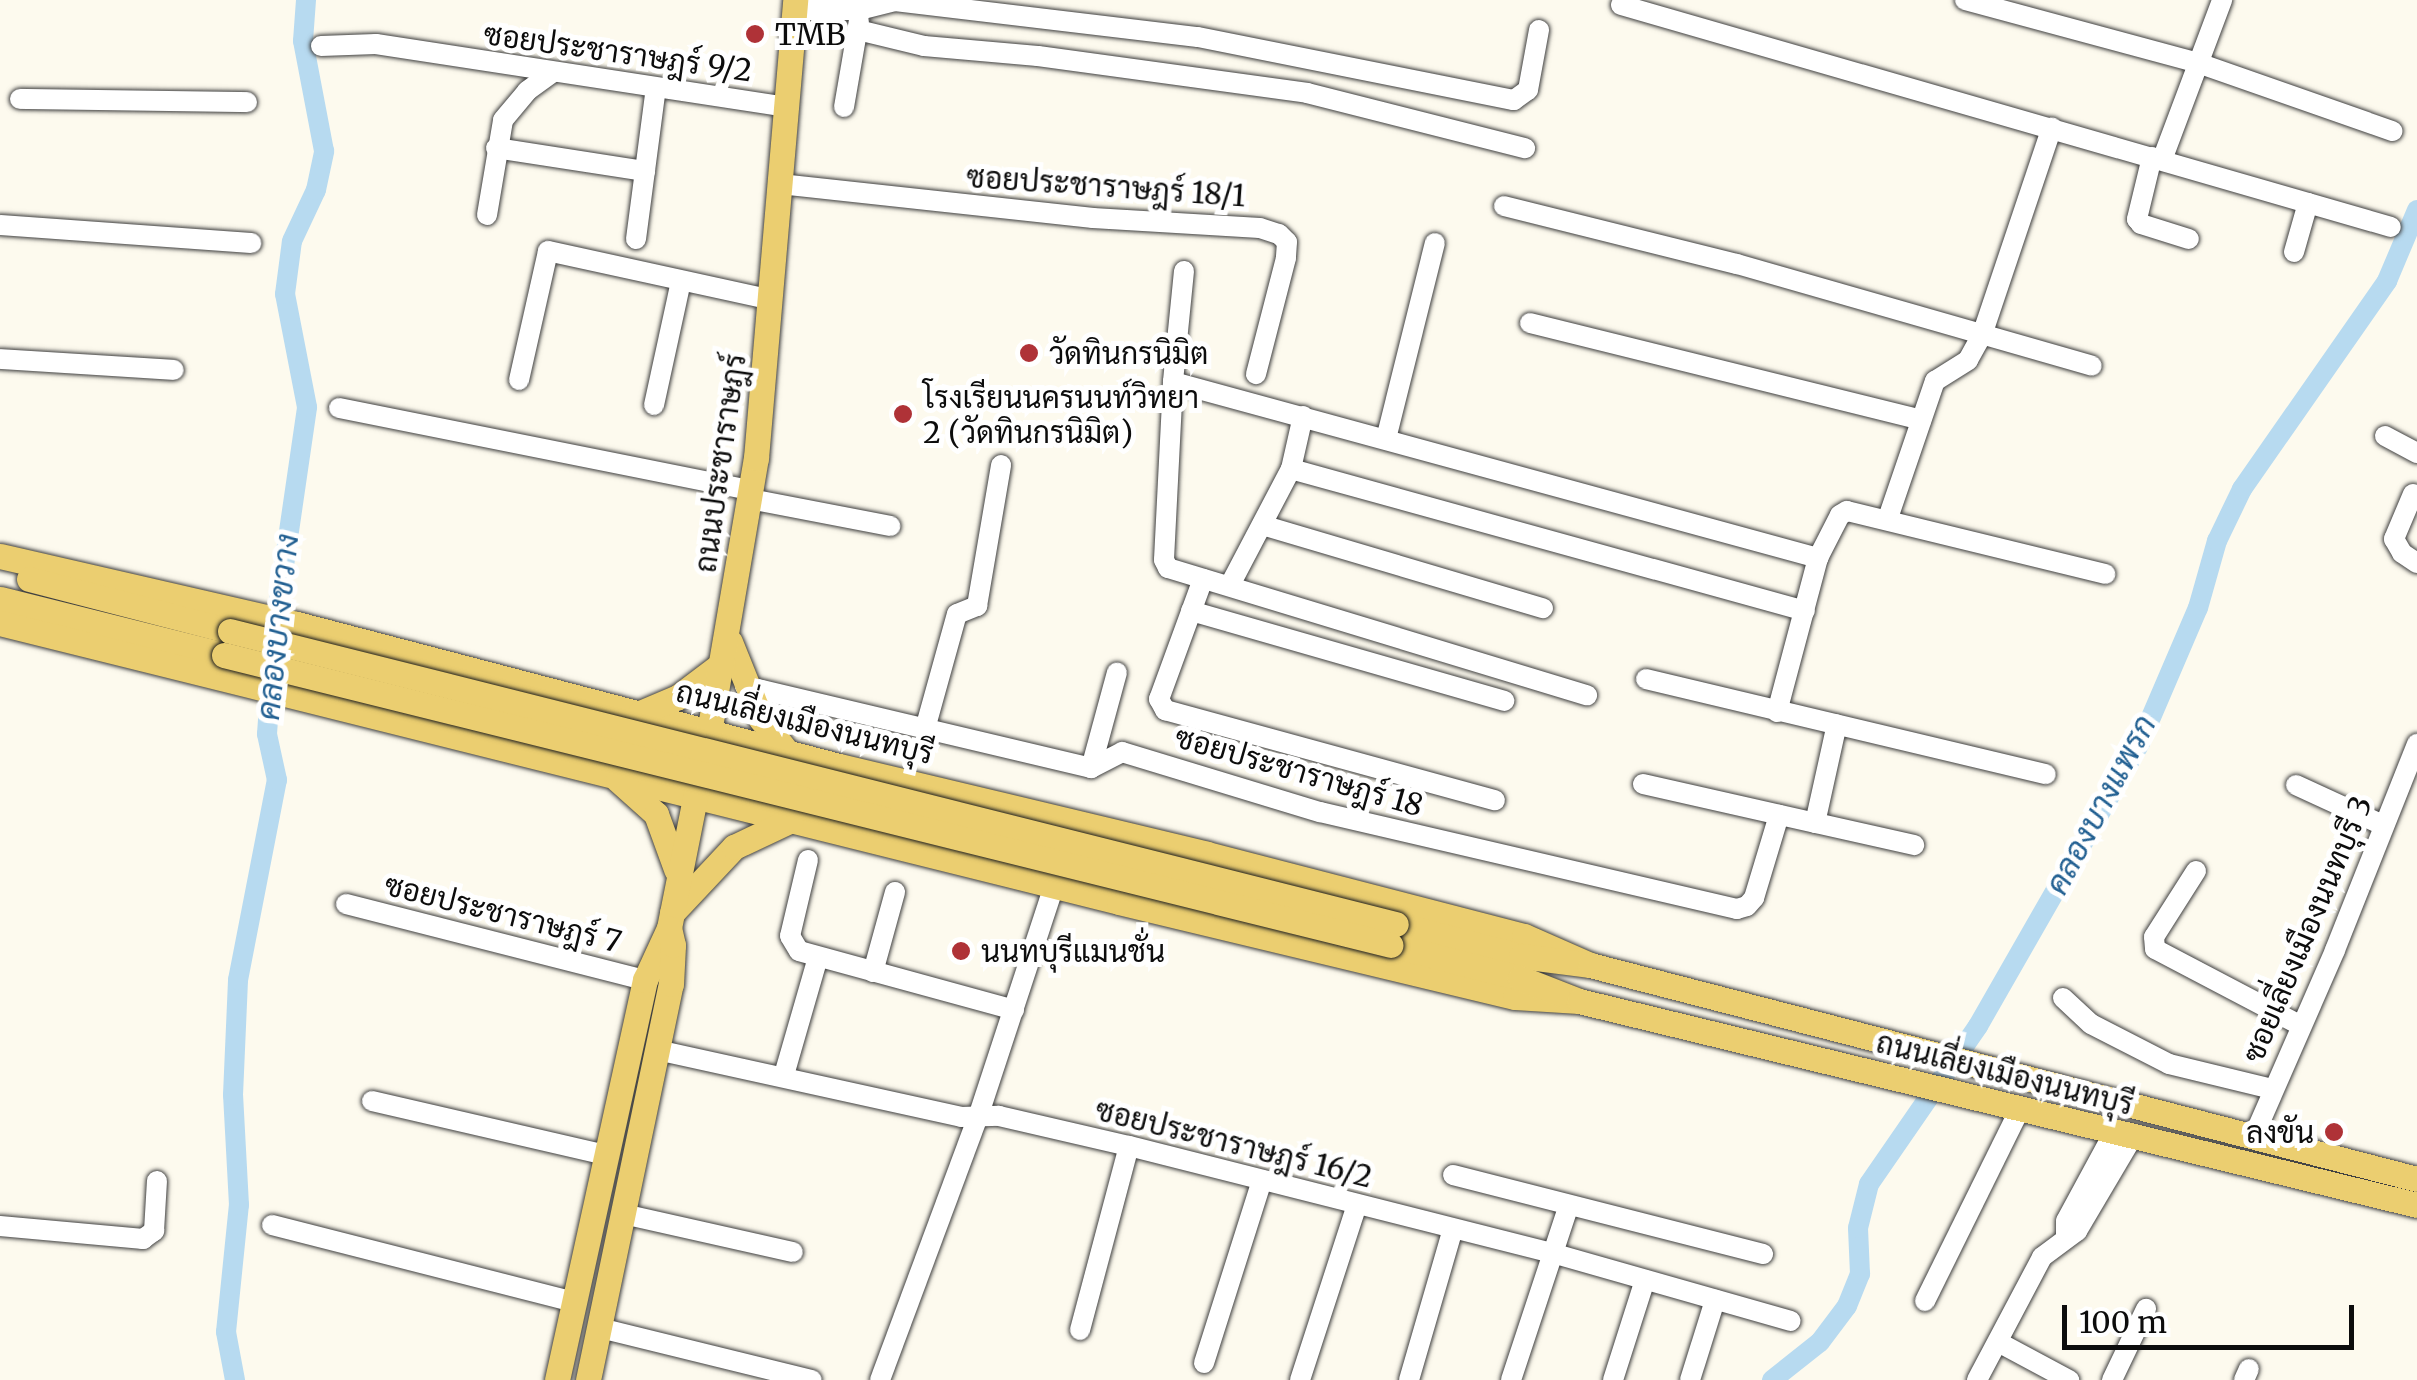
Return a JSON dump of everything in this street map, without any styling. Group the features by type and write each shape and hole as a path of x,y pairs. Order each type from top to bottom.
{"main road":[{"name":"ถนนประชาราษฎร์","path":"557,1380 644,980 670,921 728,637 750,495 772,300 794,5"},
{"name":"ถนนเลี่ยงเมืองนนทบุรี","path":"0,556 257,614 840,766 1506,932 1590,965"},
{"name":"ถนนเลี่ยงเมืองนนทบุรี","path":"0,572 227,643"},
{"name":"ถนนเลี่ยงเมืองนนทบุรี","path":"0,599 227,643 1394,935 1590,965 2417,1180"},
{"name":"ถนนเลี่ยงเมืองนนทบุรี","path":"0,623 1516,997 1579,1001"},
{"path":"728,637 761,719 787,752"},
{"path":"640,713 678,697 722,664"},
{"path":"586,768 608,764 619,745 616,721 594,702"},
{"path":"829,830 812,816 808,796 818,773 840,766"},
{"path":"614,777 656,814 670,842 678,876"},
{"path":"670,921 734,847 792,820"},
{"name":"ถนนประชาราษฎร์","path":"588,1380 673,963 670,921"},
{"name":"ถนนเลี่ยงเมืองนนทบุรี","path":"1394,935 1579,1001 2417,1205"}],"street":[{"path":"1965,0 2198,63 2392,131"},
{"path":"2189,239 2141,224 2136,218 2222,0"},
{"path":"860,13 895,1 1198,37 1514,100 1528,90 1540,30"},
{"path":"1621,4 2391,227"},
{"path":"794,5 860,13 924,46 1038,56 1307,93 1525,148"},
{"path":"844,106 860,13"},
{"name":"ซอยประชาราษฎร์ 9/2","path":"321,46 376,44 786,107"},
{"path":"486,215 502,120 527,92 553,72"},
{"path":"636,239 656,88"},
{"path":"20,99 247,102"},
{"path":"1888,518 1935,380 1968,360 1982,335 2052,127"},
{"path":"496,148 645,171"},
{"name":"ซอยประชาราษฎร์ 18/1","path":"780,184 1093,218 1260,228 1279,234 1287,242 1286,258 1256,374"},
{"path":"2294,252 2308,203"},
{"path":"1504,206 1738,264 2092,366"},
{"path":"0,225 251,243"},
{"path":"1386,440 1435,243"},
{"path":"520,380 548,252 772,300"},
{"path":"1184,271 1173,382 1164,560 1168,568 1587,695"},
{"path":"654,405 682,281"},
{"path":"1530,323 1921,420"},
{"path":"0,359 174,370"},
{"path":"1173,382 1818,558"},
{"path":"339,408 890,526"},
{"path":"1230,585 1291,469 1303,416"},
{"path":"2385,436 2417,453"},
{"path":"925,729 957,614 978,606 1001,465"},
{"path":"1291,469 1805,611"},
{"path":"2413,494 2394,539 2402,552 2417,563"},
{"path":"1777,712 1818,558 1840,515 1847,512 1888,518 2105,574"},
{"path":"1262,525 1542,608"},
{"path":"1203,578 1160,700 1164,710 1495,800"},
{"path":"1192,612 1504,701"},
{"path":"1090,768 1117,672"},
{"path":"1646,679 2046,774"},
{"name":"ซอยประชาราษฎร์ 18","path":"746,686 1090,768 1122,752 1320,812 1537,866 1736,908 1748,906 1754,898 1779,815"},
{"path":"1815,823 1837,724"},
{"name":"ซอยเลี่ยงเมืองนนทบุรี 3","path":"2254,1138 2417,744"},
{"path":"1643,784 1914,846"},
{"path":"2296,786 2382,826"},
{"path":"808,860 790,936 799,951 1014,1010"},
{"path":"2196,871 2154,937 2156,950 2300,1025"},
{"path":"880,1380 978,1116 1054,886"},
{"path":"874,972 895,892"},
{"name":"ซอยประชาราษฎร์ 7","path":"346,904 644,980"},
{"path":"784,1075 818,957"},
{"path":"2063,998 2091,1024 2154,1057 2202,1075 2272,1089"},
{"name":"ซอยประชาราษฎร์ 16/2","path":"657,1050 961,1117 999,1116 1130,1146 1552,1253 1790,1321"},
{"path":"372,1101 606,1155"},
{"path":"1926,1301 2008,1108"},
{"path":"1977,1380 2042,1257 2077,1232 2122,1136"},
{"path":"1080,1330 1130,1146"},
{"path":"1452,1176 1763,1254"},
{"path":"1204,1363 1262,1180"},
{"path":"0,1226 143,1239 154,1231 157,1181"},
{"path":"1510,1380 1568,1205"},
{"path":"1300,1380 1357,1206"},
{"path":"623,1214 793,1252"},
{"path":"272,1225 574,1302"},
{"path":"1409,1380 1453,1228"},
{"path":"1612,1380 1645,1280"},
{"path":"1690,1380 1715,1300"},
{"path":"2112,1380 2146,1309"},
{"path":"600,1328 812,1380"},
{"path":"1998,1342 2069,1380"}],"waterway":[{"name":"คลองบางขวาง","path":"274,634 307,407 285,294 292,241 316,190 324,151 303,41 306,0"},
{"name":"คลองบางแพรก","path":"1772,1380 1820,1342 1847,1306 1860,1274 1858,1228 1869,1184 1978,1026 2140,743 2198,608 2217,541 2242,489 2387,281 2417,210"},
{"name":"คลองบางขวาง","path":"235,1380 226,1332 239,1205 233,1095 238,980 277,780 267,734 271,678"}],"place":[{"name":"TMB","path":"755,34"},
{"name":"วัดทินกรนิมิต","path":"1029,353"},
{"name":"โรงเรียนนครนนท์วิทยา 2 (วัดทินกรนิมิต)","path":"903,414"},
{"name":"นนทบุรีแมนชั่น","path":"961,951"},
{"name":"ลงขัน","path":"2334,1132"}]}
